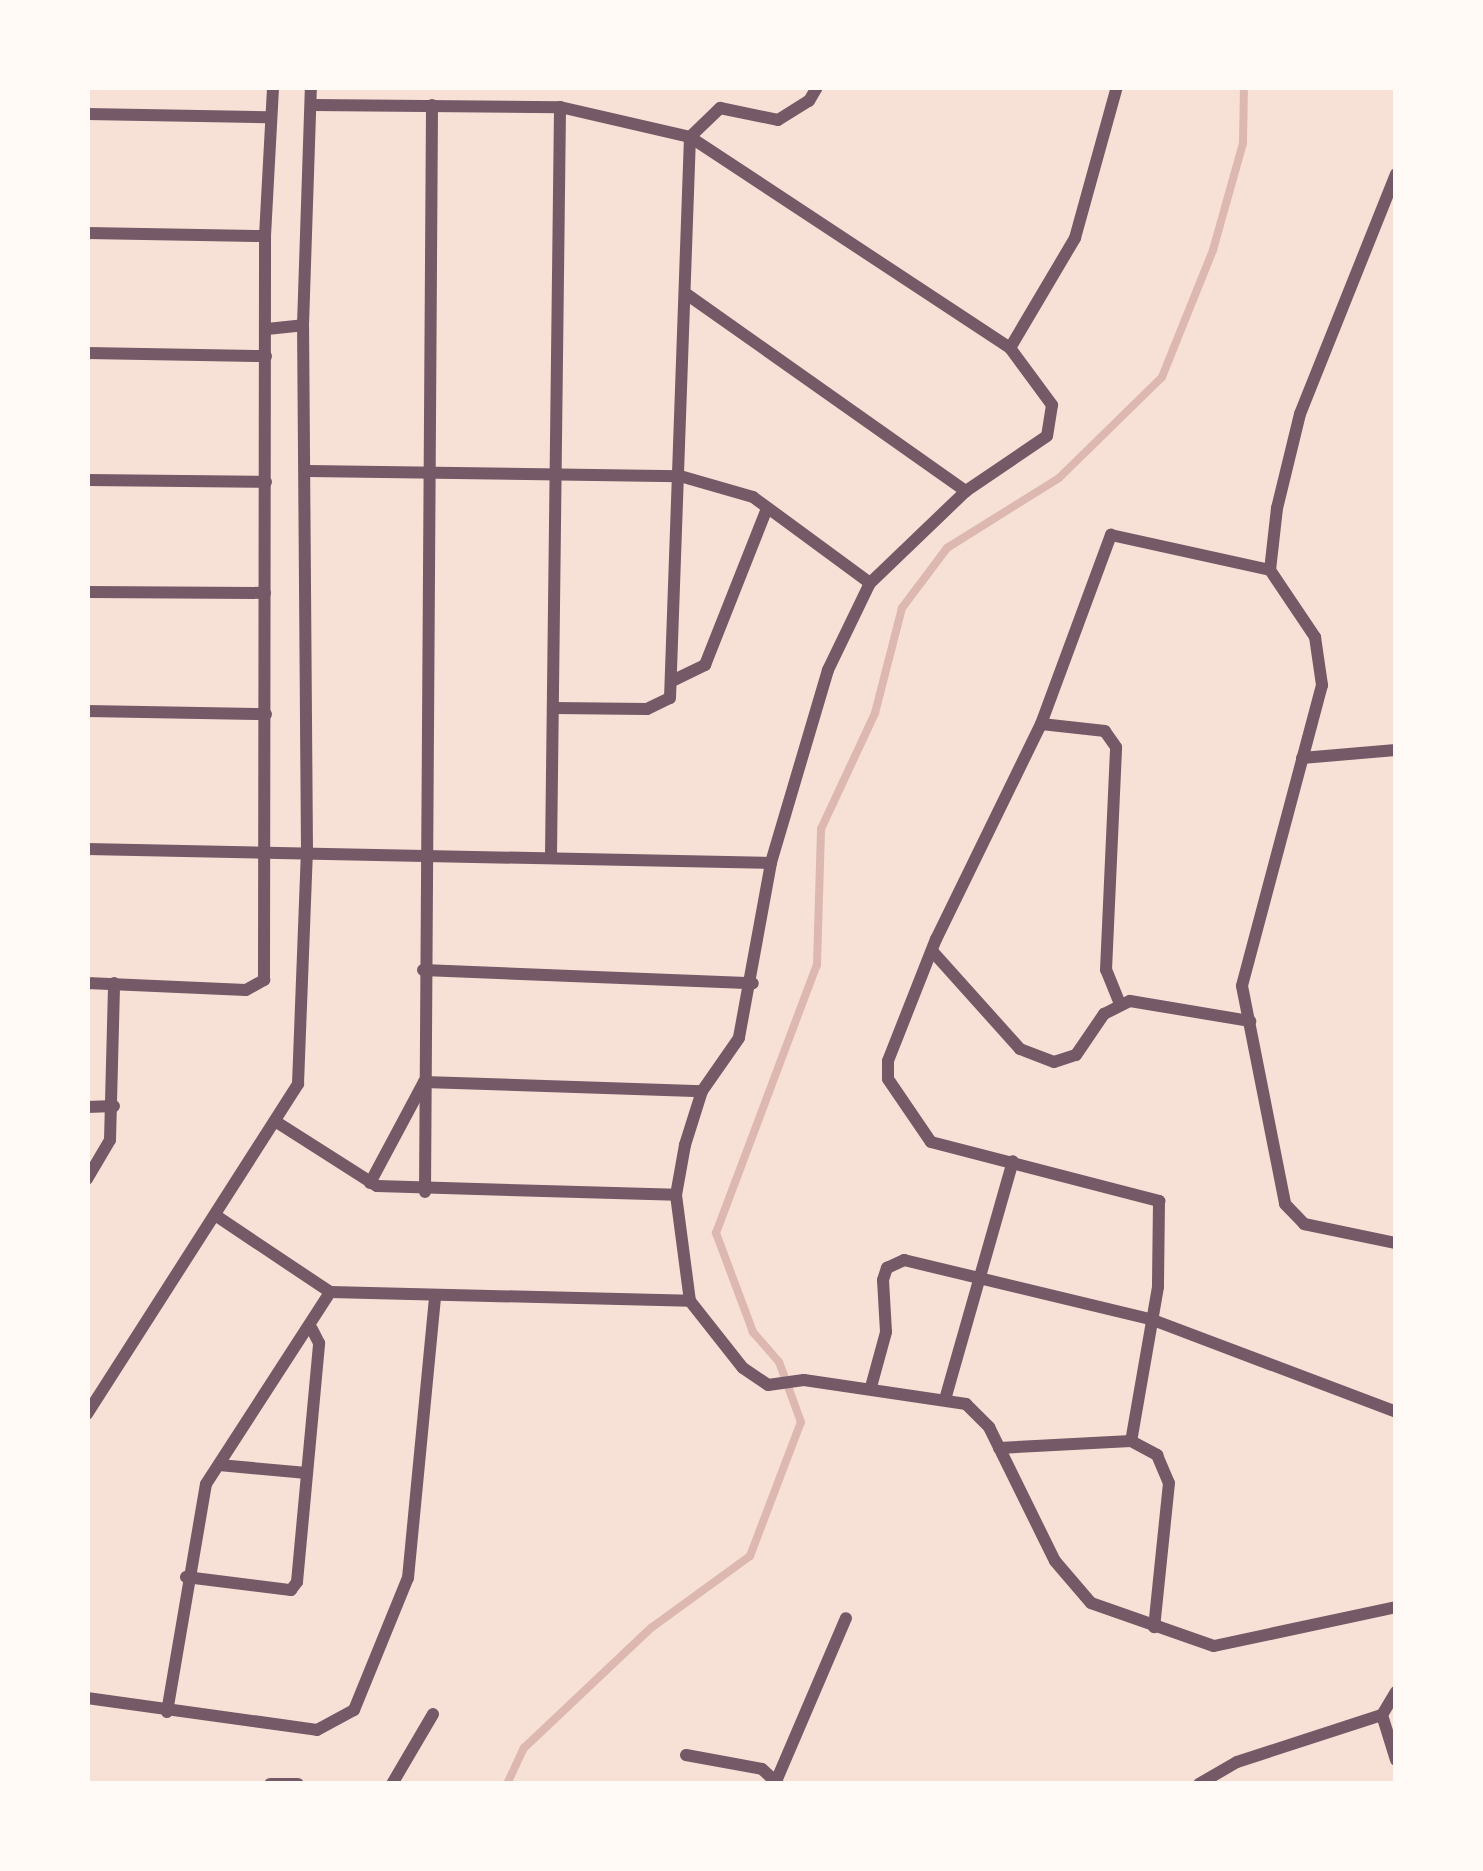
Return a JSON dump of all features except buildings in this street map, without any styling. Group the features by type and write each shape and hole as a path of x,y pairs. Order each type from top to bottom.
{"street":[{"path":"87,983 262,986 273,851 266,714 265,236 267,118 273,87"},
{"path":"87,1414 218,1217 298,1084 308,471 303,325 310,87"},
{"path":"554,708 647,709 670,698 690,137 720,108 778,120 817,87"},
{"path":"1010,348 1076,238 1117,87"},
{"path":"313,105 560,107 690,137 1010,348 1052,405 1053,426 966,491 870,583 828,670 771,863 753,983 734,1052 702,1091 676,1195 690,1300 743,1368 768,1385 804,1380 946,1396 966,1404 999,1448 1021,1504 1071,1585 1091,1603 1214,1646 1396,1607"},
{"path":"424,1192 424,473 431,106"},
{"path":"551,856 560,107"},
{"path":"87,115 267,118"},
{"path":"1270,570 1300,414 1396,174"},
{"path":"87,233 265,236"},
{"path":"685,293 966,491"},
{"path":"267,329 303,325"},
{"path":"87,353 266,356"},
{"path":"308,471 680,476 729,486 870,583"},
{"path":"87,481 266,482"},
{"path":"672,681 705,665 766,511"},
{"path":"1131,1442 1153,1321 1160,1201 931,1142 888,1079 888,1061 933,951 1041,724 1111,535 1270,570 1315,637 1322,685 1243,971 1286,1204 1304,1224 1396,1243"},
{"path":"87,592 266,592"},
{"path":"87,711 266,714"},
{"path":"1041,724 1105,731 1117,747 1106,970 1120,1004"},
{"path":"1302,758 1396,750"},
{"path":"87,849 771,863"},
{"path":"933,951 1020,1049 1054,1062 1076,1055 1120,1004 1154,1001 1250,1021"},
{"path":"422,970 753,983"},
{"path":"87,1179 110,1140 114,983"},
{"path":"370,1183 424,1082"},
{"path":"424,1082 702,1091"},
{"path":"87,1106 114,1106"},
{"path":"278,1123 370,1183 424,1192 676,1195"},
{"path":"946,1396 1013,1161"},
{"path":"218,1217 330,1292 690,1300"},
{"path":"872,1388 886,1332 887,1268 904,1260 1153,1321 1396,1412"},
{"path":"166,1712 197,1508 219,1465 311,1329 330,1292"},
{"path":"87,1698 317,1730 354,1710 408,1578 435,1297"},
{"path":"185,1577 291,1590 319,1343 311,1329"},
{"path":"999,1448 1131,1442 1157,1455 1169,1484 1154,1627"},
{"path":"219,1465 307,1473"},
{"path":"686,1755 777,1782 846,1618"},
{"path":"1199,1784 1238,1762 1382,1715 1396,1692"},
{"path":"392,1784 433,1714"},
{"path":"1382,1715 1396,1760"},
{"path":"269,1784 298,1784"}],"waterway":[{"path":"507,1784 524,1748 651,1628 750,1556 801,1422 779,1362 753,1332 716,1233 817,965 821,829 875,713 902,608 947,548 1059,478 1162,377 1213,250 1243,143 1244,87"}]}
